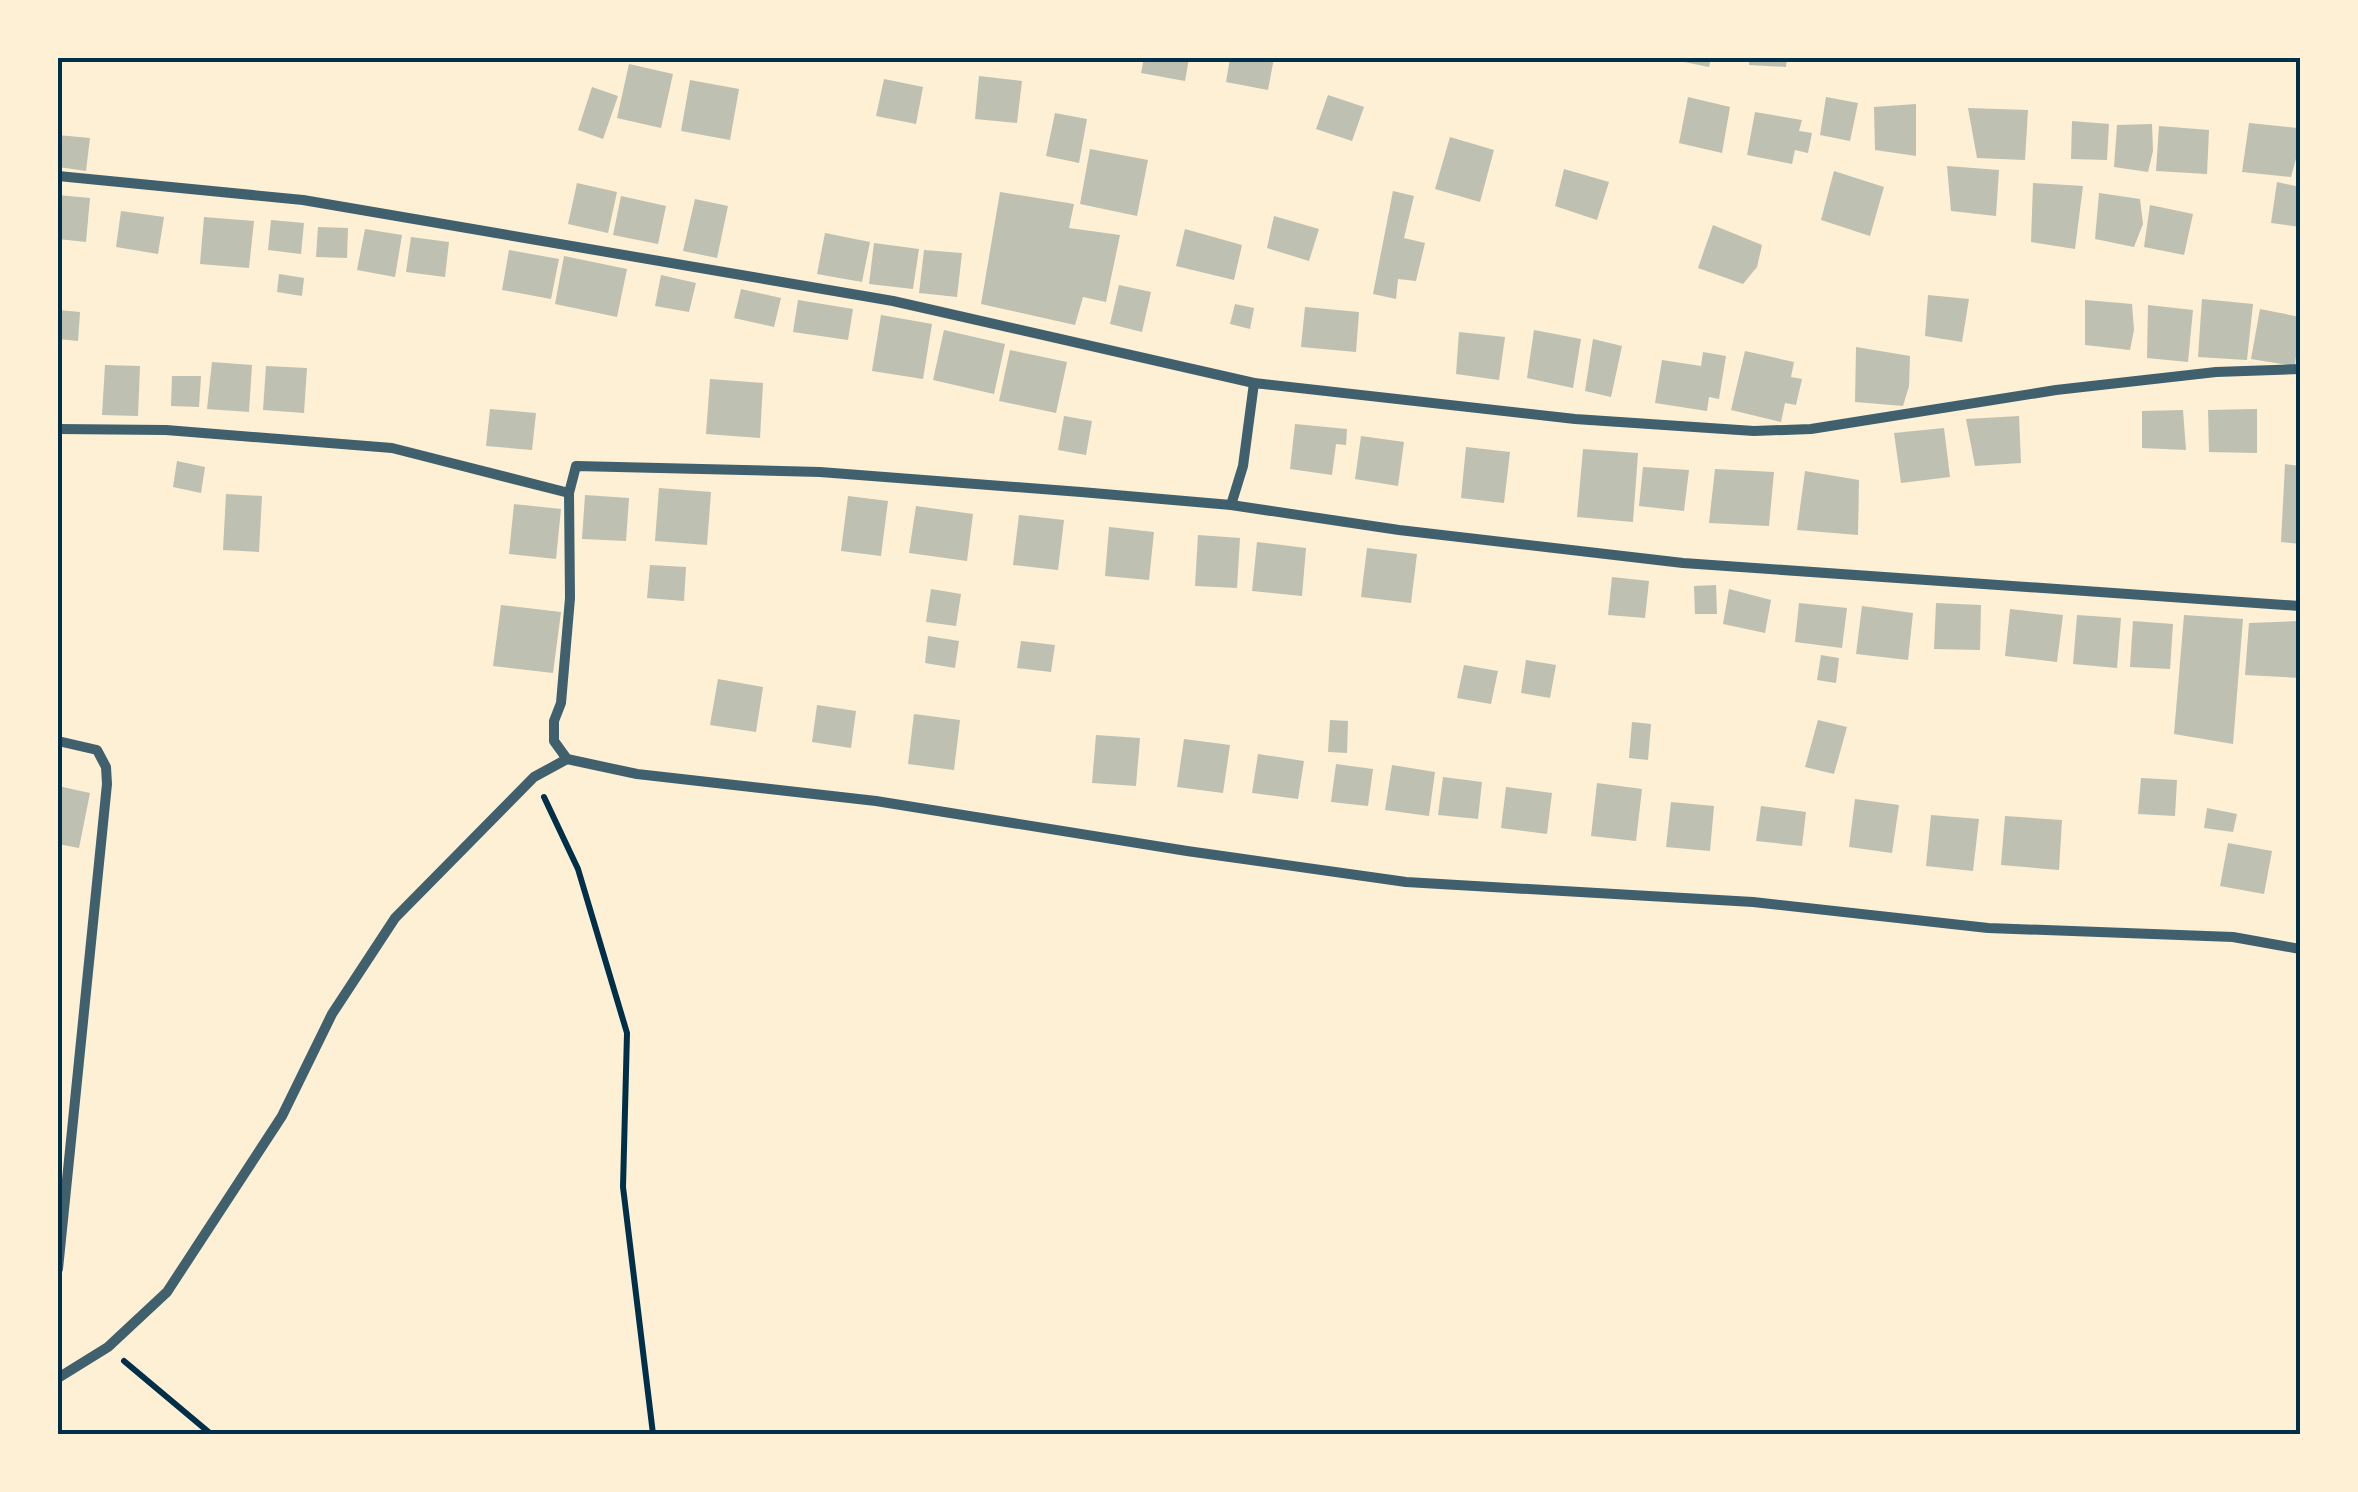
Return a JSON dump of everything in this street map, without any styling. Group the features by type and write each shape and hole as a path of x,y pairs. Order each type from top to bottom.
{"street":[{"path":"58,176 302,200 894,301 1254,382 1575,418 1754,431 1811,429 2056,390 2216,372 2300,370"},
{"path":"1231,505 1243,466 1254,382"},
{"path":"58,429 166,430 392,448 570,492"},
{"path":"567,759 554,741 554,721 561,703 570,598 570,492 576,466 820,472 1231,505 1399,530 1682,563 2300,606"},
{"path":"58,741 97,750 106,766 108,784 58,1269"},
{"path":"58,1378 108,1347 167,1292 282,1116 332,1014 395,918 534,777 567,759 637,774 876,801 1406,882 1753,902 1988,928 2233,938 2300,950"}],"path":[{"path":"534,777 578,869 627,1033 623,1187 653,1434"},
{"path":"108,1347 211,1434"}],"building":[{"path":"1144,58 1189,58 1185,81 1141,73"},
{"path":"1230,58 1274,58 1268,90 1226,82"},
{"path":"1664,58 1711,58 1709,67"},
{"path":"1749,58 1787,58 1786,67 1749,65"},
{"path":"629,64 673,74 661,128 617,118"},
{"path":"979,76 1022,81 1017,123 975,119"},
{"path":"884,79 923,87 916,124 876,116"},
{"path":"690,80 739,89 730,140 681,131"},
{"path":"592,87 618,96 603,139 578,130"},
{"path":"1328,95 1364,107 1352,141 1316,129"},
{"path":"1688,97 1730,107 1722,153 1679,143"},
{"path":"1826,97 1858,103 1850,141 1820,135"},
{"path":"1916,104 1916,156 1875,150 1874,107"},
{"path":"1968,108 2028,110 2025,160 1977,158"},
{"path":"1755,112 1802,120 1799,131 1812,133 1808,153 1795,150 1792,164 1747,155"},
{"path":"1055,113 1087,119 1079,163 1046,156"},
{"path":"2072,121 2109,124 2107,160 2071,159"},
{"path":"2249,123 2297,128 2297,155 2291,177 2242,172"},
{"path":"2152,124 2153,151 2148,172 2114,167 2117,125"},
{"path":"2159,126 2209,130 2207,174 2156,171"},
{"path":"58,135 90,138 86,171 58,167"},
{"path":"1450,137 1494,150 1480,202 1435,189"},
{"path":"1090,149 1148,160 1137,216 1080,204"},
{"path":"1947,166 1999,170 1996,216 1951,211"},
{"path":"1564,169 1609,182 1597,220 1555,206"},
{"path":"1834,171 1884,187 1870,236 1821,220"},
{"path":"2277,182 2300,187 2300,227 2271,223"},
{"path":"577,183 617,192 608,233 568,224"},
{"path":"2033,183 2083,186 2075,249 2031,242"},
{"path":"1393,191 1414,196 1404,238 1425,243 1416,281 1398,279 1396,299 1373,294"},
{"path":"1000,192 1074,204 1069,228 1120,235 1106,302 1083,297 1075,325 981,304"},
{"path":"2099,193 2140,199 2143,224 2134,247 2095,239"},
{"path":"58,195 90,198 86,242 58,239"},
{"path":"621,196 666,206 658,244 613,235"},
{"path":"695,199 728,206 717,258 683,251"},
{"path":"2150,205 2193,214 2184,255 2144,247"},
{"path":"121,211 164,217 158,254 116,247"},
{"path":"1274,216 1319,229 1309,261 1267,248"},
{"path":"204,217 254,221 249,268 200,264"},
{"path":"271,220 304,223 301,254 268,250"},
{"path":"1713,225 1762,245 1757,267 1743,284 1698,268"},
{"path":"318,227 348,228 347,258 316,257"},
{"path":"365,229 402,235 395,277 357,270"},
{"path":"1185,229 1242,245 1234,280 1176,266"},
{"path":"825,233 870,242 862,282 817,274"},
{"path":"411,237 449,242 445,277 406,272"},
{"path":"874,243 919,249 913,289 869,284"},
{"path":"509,250 559,259 551,299 502,290"},
{"path":"924,250 962,253 957,297 919,293"},
{"path":"564,256 627,269 617,317 555,304"},
{"path":"279,274 304,278 302,296 277,292"},
{"path":"661,275 696,283 689,312 655,306"},
{"path":"1119,285 1151,292 1142,332 1110,324"},
{"path":"741,289 781,298 774,327 734,318"},
{"path":"1928,295 1969,299 1962,342 1925,336"},
{"path":"2202,299 2253,304 2247,360 2198,357"},
{"path":"798,300 853,309 848,340 793,332"},
{"path":"2085,300 2132,304 2134,330 2130,350 2085,345"},
{"path":"1235,304 1254,308 1250,329 1230,324"},
{"path":"2148,305 2193,310 2188,362 2147,358"},
{"path":"1305,307 1359,312 1356,352 1301,347"},
{"path":"2260,309 2300,317 2295,366 2251,359"},
{"path":"58,310 80,312 78,341 58,339"},
{"path":"881,315 932,324 923,379 872,371"},
{"path":"944,330 1005,344 994,394 933,380"},
{"path":"1534,330 1581,339 1573,388 1527,378"},
{"path":"1459,332 1505,337 1499,380 1456,374"},
{"path":"1593,339 1622,346 1611,397 1585,391"},
{"path":"1856,347 1910,356 1909,386 1903,406 1855,402"},
{"path":"1010,350 1067,362 1056,413 999,401"},
{"path":"1745,351 1794,362 1791,377 1802,379 1796,405 1785,403 1781,422 1731,410"},
{"path":"1703,352 1726,356 1719,399 1709,397 1707,411 1655,403 1662,360 1701,366"},
{"path":"212,362 252,365 249,412 207,409"},
{"path":"105,365 140,366 138,416 102,415"},
{"path":"266,366 307,368 304,413 263,410"},
{"path":"172,376 201,376 199,407 171,406"},
{"path":"710,379 763,383 760,438 706,434"},
{"path":"490,409 536,413 532,450 486,446"},
{"path":"2257,409 2257,453 2209,452 2208,410"},
{"path":"2183,410 2186,450 2142,448 2142,411"},
{"path":"1064,416 1092,421 1086,455 1058,450"},
{"path":"2019,416 2021,463 1975,466 1966,419"},
{"path":"1295,424 1347,429 1346,445 1336,444 1332,475 1290,469"},
{"path":"1944,428 1950,477 1901,483 1894,433"},
{"path":"1361,436 1404,442 1398,486 1355,479"},
{"path":"1466,447 1510,452 1504,503 1461,498"},
{"path":"1583,449 1638,453 1633,522 1577,517"},
{"path":"177,461 205,467 201,493 173,487"},
{"path":"2285,464 2300,466 2300,544 2281,542"},
{"path":"1643,467 1689,470 1684,511 1639,506"},
{"path":"1715,469 1774,472 1769,526 1709,523"},
{"path":"1805,471 1859,480 1858,535 1797,530"},
{"path":"659,488 711,492 707,545 655,541"},
{"path":"226,494 262,496 259,552 223,550"},
{"path":"585,495 629,498 626,541 582,539"},
{"path":"848,496 888,501 881,556 841,551"},
{"path":"514,504 561,509 556,559 509,554"},
{"path":"916,506 973,514 967,561 909,553"},
{"path":"1019,515 1064,520 1058,570 1013,565"},
{"path":"1109,527 1154,532 1149,580 1105,576"},
{"path":"1198,535 1240,538 1237,588 1195,586"},
{"path":"1257,542 1306,548 1302,596 1252,591"},
{"path":"1367,548 1417,554 1411,603 1361,597"},
{"path":"650,565 686,567 684,601 647,598"},
{"path":"1612,577 1649,581 1645,618 1608,615"},
{"path":"1716,585 1717,614 1695,614 1694,586"},
{"path":"931,589 961,594 956,626 926,622"},
{"path":"1729,589 1771,600 1765,633 1723,624"},
{"path":"1799,603 1847,608 1842,648 1795,642"},
{"path":"1936,603 1981,605 1980,650 1934,649"},
{"path":"501,605 561,612 553,673 493,666"},
{"path":"1862,606 1913,613 1908,660 1856,654"},
{"path":"2010,609 2063,615 2057,662 2005,656"},
{"path":"2077,615 2121,618 2117,668 2073,664"},
{"path":"2184,615 2243,619 2233,744 2174,734"},
{"path":"2133,621 2173,624 2170,669 2130,667"},
{"path":"2300,621 2300,678 2245,675 2249,623"},
{"path":"928,636 959,641 955,668 925,663"},
{"path":"1021,641 1055,645 1051,672 1017,668"},
{"path":"1821,655 1839,658 1836,683 1817,680"},
{"path":"1526,660 1556,665 1550,698 1521,693"},
{"path":"1464,665 1498,671 1491,704 1457,698"},
{"path":"718,679 763,687 756,732 710,725"},
{"path":"817,705 856,711 851,748 812,742"},
{"path":"914,714 960,720 954,770 908,764"},
{"path":"1330,720 1348,721 1347,753 1328,752"},
{"path":"1818,720 1847,727 1834,774 1805,767"},
{"path":"1632,722 1651,724 1648,760 1629,758"},
{"path":"1096,735 1140,738 1136,786 1092,783"},
{"path":"1184,739 1230,745 1223,793 1177,787"},
{"path":"1258,754 1304,761 1298,799 1252,793"},
{"path":"1336,764 1373,769 1368,806 1331,802"},
{"path":"1392,765 1435,772 1429,816 1385,810"},
{"path":"1443,777 1482,782 1478,819 1438,815"},
{"path":"2141,778 2177,780 2175,816 2138,814"},
{"path":"1597,783 1642,789 1636,841 1591,836"},
{"path":"58,786 90,793 79,848 58,844"},
{"path":"1506,787 1552,793 1547,834 1501,828"},
{"path":"1855,799 1899,805 1892,853 1849,847"},
{"path":"1671,802 1714,806 1710,851 1666,847"},
{"path":"1761,806 1806,812 1802,846 1756,841"},
{"path":"2207,808 2237,814 2233,832 2204,828"},
{"path":"1931,815 1979,819 1973,871 1926,866"},
{"path":"2005,816 2062,820 2059,870 2001,865"},
{"path":"2228,843 2272,851 2264,894 2220,886"}]}
